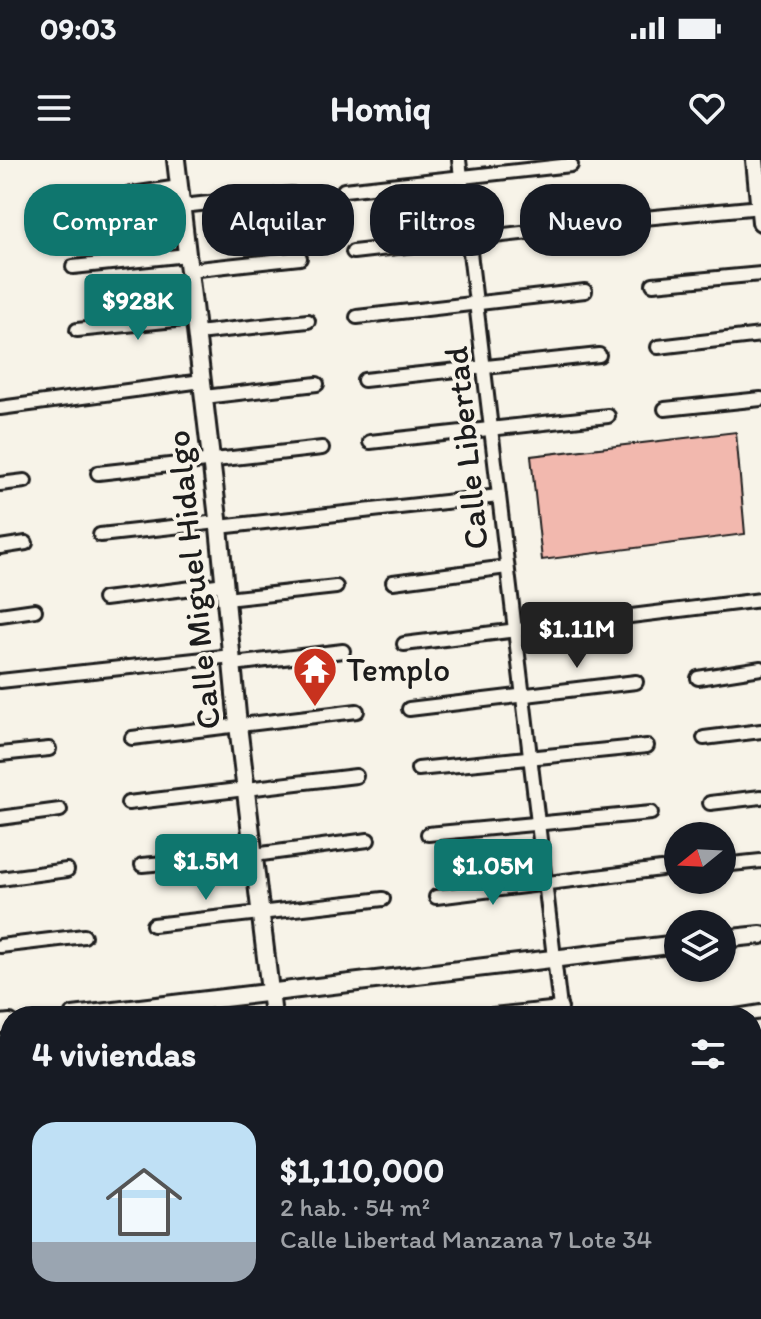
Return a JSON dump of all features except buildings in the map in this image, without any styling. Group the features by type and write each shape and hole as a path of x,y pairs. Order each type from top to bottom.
{"street":[{"name":"Calle Miguel Hidalgo","path":"176,160 179,184"},
{"name":"Calle Libertad","path":"459,160 462,184"},
{"path":"755,160 761,222"},
{"path":"354,189 571,165"},
{"path":"651,217 760,207"},
{"name":"Calle Miguel Hidalgo","path":"186,244 272,1006"},
{"name":"Calle Libertad","path":"471,256 560,1006"},
{"path":"73,267 300,258"},
{"path":"653,284 761,274"},
{"path":"357,317 585,291"},
{"path":"77,330 308,321"},
{"path":"658,347 761,335"},
{"path":"364,380 599,355"},
{"path":"0,408 203,389 317,384"},
{"path":"665,409 761,399"},
{"path":"370,442 608,416"},
{"path":"98,473 322,448"},
{"path":"0,484 25,481"},
{"path":"100,535 499,496"},
{"path":"0,547 26,543"},
{"path":"393,582 507,567"},
{"path":"104,599 336,587"},
{"path":"404,644 761,600"},
{"path":"0,615 35,610"},
{"path":"0,681 343,651"},
{"path":"698,678 761,668"},
{"path":"409,709 636,682"},
{"path":"132,738 357,711"},
{"path":"704,738 761,731"},
{"path":"418,769 647,746"},
{"path":"0,754 49,749"},
{"path":"128,803 356,776"},
{"path":"710,803 761,797"},
{"path":"0,818 60,810"},
{"path":"428,834 651,813"},
{"path":"142,865 368,840"},
{"path":"736,864 761,861"},
{"path":"436,897 661,869"},
{"path":"0,879 67,870"},
{"path":"153,925 383,899"},
{"path":"736,938 761,935"},
{"path":"0,946 84,936"},
{"path":"159,1006 664,946"}],"place":[{"name":"Templo","path":"315,708"}]}
